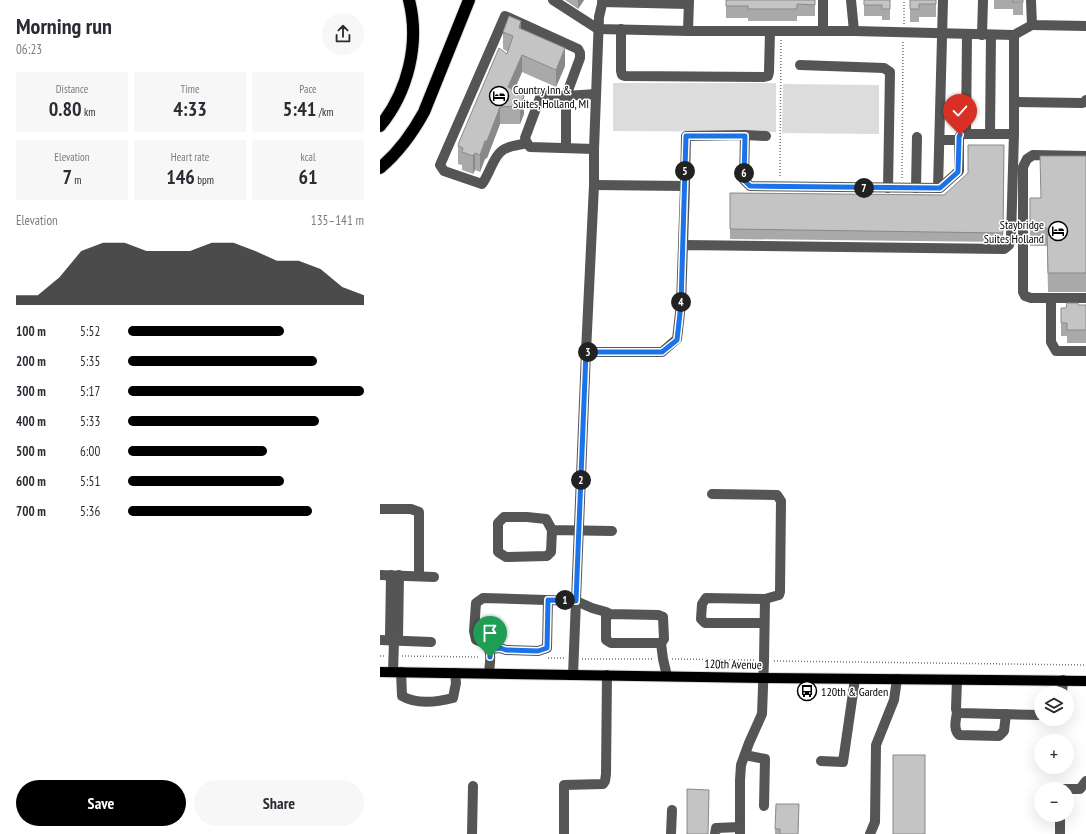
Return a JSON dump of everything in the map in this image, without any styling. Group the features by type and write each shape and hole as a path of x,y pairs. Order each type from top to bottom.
{"highway":[{"path":"380,126 393,108 406,79 410,64 412,19 409,0"},
{"path":"380,168 405,143 418,123 469,0"}],"main road":[{"name":"120th Avenue","path":"380,672 764,678 1086,680"}],"street":[{"path":"553,0 598,29 688,31 854,31 1014,35 1032,25 1086,26"},
{"path":"823,0 823,31"},
{"path":"851,0 854,31"},
{"path":"938,188 943,0"},
{"path":"983,0 987,35 990,134"},
{"path":"1031,0 1032,25"},
{"path":"573,674 594,185 598,29 603,1 688,2 688,31"},
{"path":"526,143 506,148 495,159 487,179 482,184 444,171 440,165 505,16 578,48 580,58 566,96 566,148"},
{"path":"621,29 620,70 622,75 626,76 768,76 770,31"},
{"path":"745,136 744,180 750,186 940,188 958,172 962,137 967,34"},
{"path":"683,245 1004,249 1009,245 1011,237 1014,134 1014,35"},
{"path":"800,66 884,68 890,72 893,188"},
{"path":"594,150 530,147 526,143 525,138 541,95 566,96 596,94"},
{"path":"1014,102 1082,103 1086,100"},
{"path":"940,140 990,134 1014,134"},
{"path":"586,352 662,352 677,340 681,304 686,136 766,136"},
{"path":"916,188 917,137"},
{"path":"1086,156 1033,155 1027,159 1023,167 1022,292 1025,296 1031,298 1086,298"},
{"path":"594,185 685,186"},
{"path":"1051,298 1051,342 1053,347 1056,351 1086,352"},
{"path":"712,494 777,496 781,501 779,595 765,599 706,598 702,604 701,619 706,623 764,623"},
{"path":"380,509 411,509 420,512 419,576"},
{"path":"504,517 546,519 552,530 550,552 547,556 506,557 498,552 498,523 504,517"},
{"path":"552,530 612,531"},
{"path":"380,575 434,576"},
{"path":"395,575 394,609 390,636 394,641 393,656 402,696 407,699 426,702 453,698 456,683 455,673"},
{"path":"489,673 490,653 484,642 476,640 474,631 476,603 483,598 576,601 610,614 658,614 663,617 664,638 661,643 667,676"},
{"path":"715,834 716,828 740,831 741,765 762,714 765,599"},
{"path":"490,653 500,648 506,650 538,651 547,648 548,600"},
{"path":"606,612 606,640 611,643 661,643"},
{"path":"380,640 431,642"},
{"path":"564,834 564,785 603,784 605,781 607,675"},
{"path":"821,761 843,762 855,679"},
{"path":"870,834 875,822 876,745 894,700 897,679"},
{"path":"957,680 956,733 959,735 999,736 1004,732 1006,714"},
{"path":"1063,680 1063,686"},
{"path":"957,712 1034,714"},
{"path":"745,755 765,759 764,806"},
{"path":"1074,788 1080,788 1086,781"},
{"path":"472,834 473,786"},
{"path":"671,834 672,810"},
{"path":"1060,822 1060,834"}],"path":[{"path":"893,188 902,182 904,0"},
{"path":"776,187 780,180 781,31"},
{"path":"380,656 490,653"},
{"path":"543,658 1086,665"}],"shaded area":[{"path":"613,83 776,83 776,132 613,131"},
{"path":"783,84 879,85 879,134 782,133"}],"building":[{"path":"726,0 815,0 815,5 797,4 797,9 748,9 748,6 726,6"},
{"path":"864,0 890,0 890,9 882,9 882,5 864,5"},
{"path":"910,0 936,0 936,4 919,4 919,9 910,9"},
{"path":"1013,0 1023,0 1023,2 1013,2"},
{"path":"509,16 521,21 519,28 565,48 556,70 522,55 508,87 524,96 520,106 500,107 480,155 475,153 473,156 462,152 463,148 458,146 459,142 499,48 507,54 513,36 503,32"},
{"path":"968,145 1004,145 1002,233 730,229 730,193 944,195 968,173"},
{"name":"Staybridge Suites Holland","path":"1040,156 1086,156 1086,273 1048,273 1047,228 1030,228 1030,198 1041,198"},
{"path":"1067,303 1086,305 1086,330 1067,330 1067,323 1061,323 1061,308 1066,308"},
{"path":"893,755 925,755 925,834 893,834"},
{"path":"687,789 709,790 708,834 687,834"},
{"path":"776,804 799,804 798,834 780,834 780,829 775,829"}],"place":[{"name":"Country Inn & Suites, Holland, MI","path":"499,96"},
{"name":"Staybridge Suites Holland","path":"1058,231"},
{"name":"120th & Garden","path":"807,691"}],"route":[{"path":"490,657 490,649 500,648 506,650 538,651 547,648 548,600 576,601 586,352 662,352 677,340 681,304 686,136 745,136 744,180 750,186 940,188 958,172 960,135"}]}
